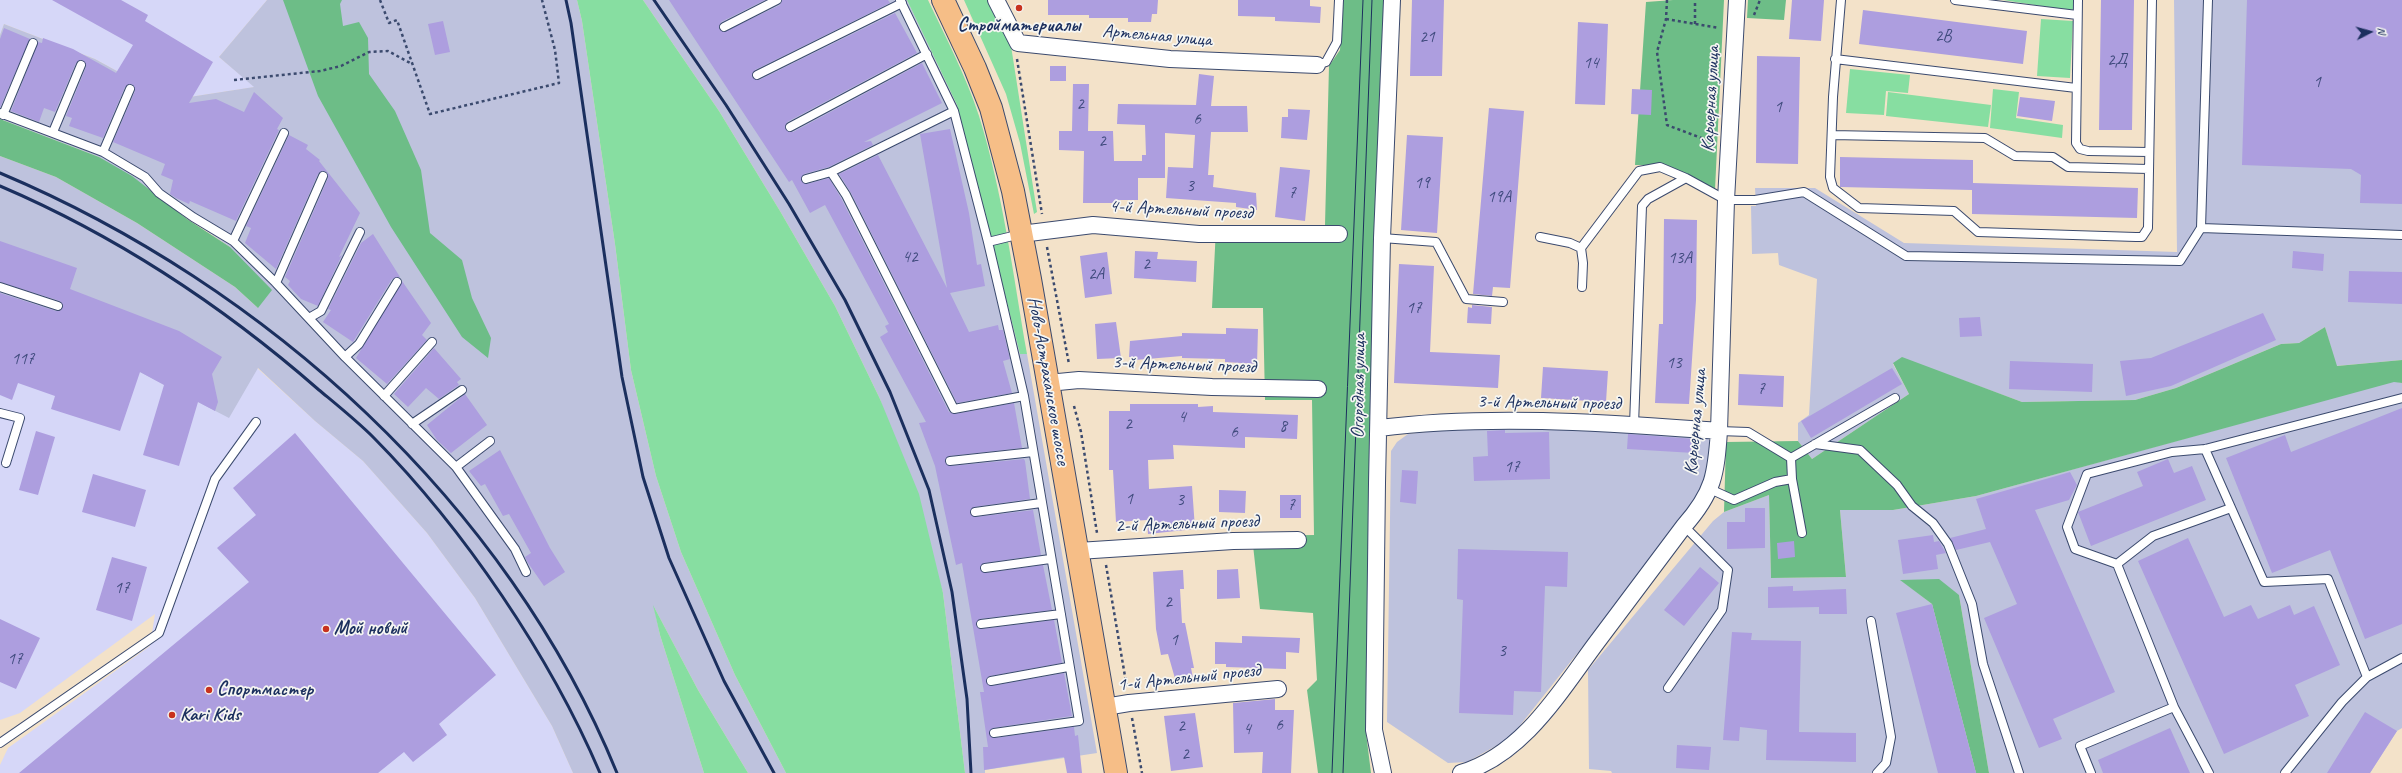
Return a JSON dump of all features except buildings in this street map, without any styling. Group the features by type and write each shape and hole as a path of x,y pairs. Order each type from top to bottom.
{"main road":[{"name":"Ново-Астраханское шоссе","path":"943,0 975,68 991,108 1013,191 1078,551 1116,773"}],"street":[{"path":"996,0 1018,43"},
{"name":"Огородная улица","path":"1383,773 1374,730 1382,238 1392,0"},
{"name":"Карьерная улица","path":"1461,773 1474,769 1499,755 1536,723 1684,526 1700,508 1710,489 1716,465 1719,431 1726,200 1737,0"},
{"name":"Артельная улица","path":"1018,43 1184,60 1317,65"},
{"name":"4-й Артельный проезд","path":"1021,234 1093,225 1199,234 1339,234"},
{"name":"3-й Артельный проезд","path":"1048,383 1069,380 1212,387 1318,389"},
{"name":"3-й Артельный проезд","path":"1379,428 1417,424 1523,420 1634,425 1719,431"},
{"name":"2-й Артельный проезд","path":"1078,551 1099,548 1233,541 1298,540"},
{"name":"1-й Артельный проезд","path":"1105,707 1129,703 1278,689"}],"lane":[{"path":"724,27 777,0"},
{"path":"1317,65 1326,62 1337,42 1339,0"},
{"path":"1841,0 1835,59 1830,182 1837,192 1859,208 1954,211 1978,232 1987,234 2142,236 2148,228 2152,0"},
{"path":"1954,0 2077,15"},
{"path":"2078,0 2076,143 2080,149 2149,152"},
{"path":"1582,287 1583,263 1581,248 1638,171 1660,167 1686,178 1726,200 1756,200 1804,192 1906,256 2180,261 2201,228 2208,0"},
{"path":"757,75 901,1 954,111 988,242 1024,396 1068,667 1079,721 994,733"},
{"path":"33,43 1,114 53,132 103,152 145,177 159,193 193,217 233,241 276,283 345,357 456,467 515,549 526,572"},
{"path":"790,127 927,54"},
{"path":"1835,59 2076,88"},
{"path":"53,132 81,65"},
{"path":"103,152 130,89"},
{"path":"806,179 831,172 954,111"},
{"path":"233,241 284,133"},
{"path":"1832,135 1985,138 2015,156 2053,157 2068,167 2149,169"},
{"path":"831,172 846,195 954,409 1024,396"},
{"path":"276,283 323,176"},
{"path":"1634,425 1642,206 1648,199 1686,178"},
{"path":"2201,228 2402,235"},
{"path":"309,318 320,311 360,232"},
{"path":"988,242 1021,234"},
{"path":"1540,237 1570,243 1581,248"},
{"path":"1382,238 1436,242 1466,299 1504,302"},
{"path":"345,357 359,344 397,282"},
{"path":"0,287 58,306"},
{"path":"384,396 432,342"},
{"path":"412,424 462,390"},
{"path":"1791,458 1895,398"},
{"path":"2209,773 2174,707 2117,564 2075,549 2067,527 2087,474 2172,452 2205,449 2402,398"},
{"path":"0,413 20,418 6,463"},
{"path":"0,743 160,633 215,479 256,422"},
{"path":"1719,431 1748,432 1791,458"},
{"path":"456,467 490,441"},
{"path":"1815,444 1860,450 1897,485 1912,506 1933,523 1948,544 1972,604 1983,664 2019,773"},
{"path":"2205,449 2264,582 2328,578 2367,677"},
{"path":"950,460 1033,452"},
{"path":"1791,458 1792,479 1802,533"},
{"path":"1710,489 1734,500 1775,482 1792,479"},
{"path":"975,512 1041,503"},
{"path":"2117,564 2153,536 2231,508"},
{"path":"1668,688 1722,610 1728,570 1684,526"},
{"path":"985,568 1050,559"},
{"path":"981,624 1060,614"},
{"path":"1871,621 1891,736 1886,763 1877,773"},
{"path":"2285,773 2342,702 2367,677 2402,658"},
{"path":"991,681 1068,667"},
{"path":"2091,773 2080,746 2174,707"}],"path":[{"path":"380,0 389,23 397,20 430,114 559,83 555,50 542,0"},
{"path":"1667,0 1666,19 1657,52 1667,125 1729,148"},
{"path":"1694,24 1695,0"},
{"path":"1753,19 1760,0"},
{"path":"1666,19 1735,31"},
{"path":"1018,43 1018,65 1044,230 1069,366 1069,380 1081,432 1099,548 1105,561 1142,773"},
{"path":"234,80 320,71 341,66 369,52 388,51 412,64"}],"shaded area":[{"path":"0,0 267,0 219,57 255,87 170,100 95,59 4,24 0,35"},
{"path":"267,0 577,0 582,21 615,244 631,370 656,476 681,552 735,675 786,773 748,773 698,690 654,607 660,635 704,773 573,773 552,726 475,598 427,533 363,461 315,421 258,368 229,418 140,372 0,313 0,156 56,177 137,223 235,287 258,308 230,247 99,157 0,119 0,35 4,24 95,59 170,100 254,87 219,57"},
{"path":"643,0 907,0 957,105 1020,354 1027,354 1097,753 985,770 985,773 965,773 943,593 880,399 835,306 780,211 719,111"},
{"path":"2174,0 2402,0 2402,360 2336,366 2325,327 2299,343 2281,344 2176,388 2135,400 2022,402 1902,358 1893,364 1909,394 1812,459 1798,441 1798,423 1809,415 1817,279 1779,265 1778,253 1752,254 1751,206 1756,206 1755,188 1815,188 1904,243 2177,252"},
{"path":"0,313 140,372 257,368 315,421 363,461 427,533 475,598 552,726 573,773 0,773 0,765 8,748 150,646 155,614 20,713 0,720"},
{"path":"2394,381 2402,383 2402,728 2397,731 2370,773 1989,773 1959,595 1901,580 1932,604 1976,773 1612,773 1611,771 1589,769 1588,670 1713,521 1724,512 1769,495 1771,578 1846,577 1840,510 1893,510 1976,496"},
{"path":"1482,426 1704,434 1713,444 1707,484 1668,539 1510,738 1467,762 1448,763 1387,722 1391,451 1397,442 1408,434"}],"green space":[{"path":"283,0 342,0 340,4 343,26 359,22 368,38 369,74 395,111 421,170 430,233 462,260 472,298 491,338 488,358 462,337 391,227 318,96"},
{"path":"577,0 643,0 719,111 780,211 835,306 880,399 919,494 943,593 965,773 786,773 735,675 681,552 656,476 631,370 615,244 582,21"},
{"path":"907,0 928,0 949,43 974,101 995,174 1027,354 1020,354 957,105"},
{"path":"964,0 991,0 1009,33 1037,212 1034,214 1020,143 1006,94"},
{"path":"1343,0 1385,0 1366,733 1371,773 1318,773 1307,690 1317,680 1313,613 1260,609 1252,536 1314,535 1312,400 1265,400 1263,308 1212,308 1216,228 1317,229 1325,225 1329,66 1340,50"},
{"path":"1673,0 1724,0 1715,190 1665,165 1635,165 1646,2"},
{"path":"1748,0 1786,0 1784,20 1747,18"},
{"path":"2003,0 2073,0 2073,11"},
{"path":"2041,19 2073,21 2070,78 2037,76"},
{"path":"1850,69 1910,75 1908,93 1886,91 1884,115 1846,113"},
{"path":"1993,89 2019,92 2016,118 2063,125 2062,138 1990,128"},
{"path":"1888,92 1991,105 1988,127 1886,116"},
{"path":"0,119 99,157 132,176 187,219 230,247 272,290 258,308 235,287 137,223 56,177 0,156"},
{"path":"2325,327 2337,366 2402,360 2402,383 2394,382 1976,496 1893,510 1840,510 1846,577 1771,578 1769,495 1724,512 1726,442 1798,441 1812,459 1909,394 1893,363 1902,357 2022,402 2135,400 2176,388 2281,344 2299,343"},
{"path":"1939,579 1959,595 1989,773 1976,773 1932,604 1900,580"},
{"path":"653,605 698,690 748,773 704,773 660,635"}],"tram line":[{"path":"1332,773 1363,0"},
{"path":"1343,773 1372,0"}],"railway":[{"path":"566,0 571,23 622,377 643,477 669,558 724,681 774,773"},
{"path":"654,0 726,105 789,204 845,300 890,392 929,490 952,592 967,699 971,773"},
{"path":"0,173 98,220 193,276 283,341 367,414 444,494 512,581 570,674 617,773"},
{"path":"0,186 86,227 167,275 207,302 283,359 361,425 408,474 440,512 472,553 502,596 556,684 580,729 600,773"}],"place":[{"name":"Стройматериалы","path":"1019,8"},
{"name":"Мой новый","path":"326,629"},
{"name":"Спортмастер","path":"209,690"},
{"name":"Kari Kids","path":"172,715"}]}
